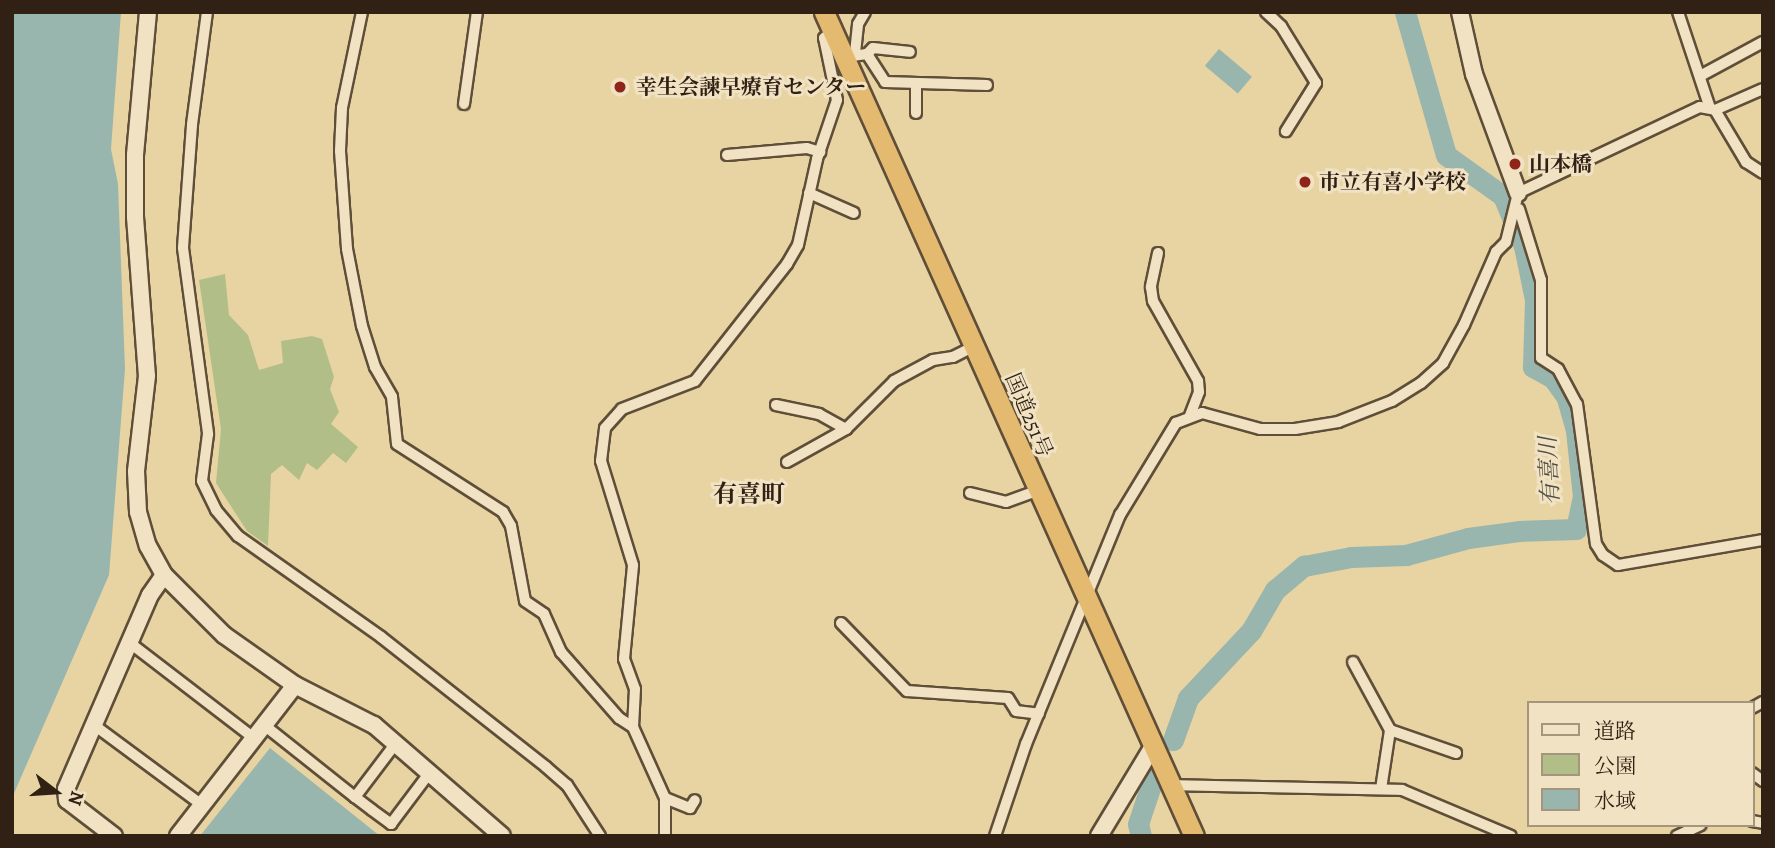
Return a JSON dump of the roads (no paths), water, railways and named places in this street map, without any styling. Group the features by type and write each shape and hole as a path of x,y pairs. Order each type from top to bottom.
{"highway":[{"name":"国道251号","path":"824,12 832,30 850,55 1085,600 1194,836"}],"street":[{"path":"148,12 135,155 135,218 147,376 136,471 138,512 148,547 164,575 224,635 295,685 374,725 431,771 502,836"},
{"path":"207,12 192,125 183,248 208,434 202,481 216,510 238,536 381,638 546,767 567,785 600,836"},
{"path":"362,12 342,108 340,151 346,249 368,346 392,397 397,444 503,512 511,526 525,601 544,614 561,652 619,718 633,727"},
{"path":"464,104 477,12"},
{"path":"865,12 858,24 850,55 867,54 873,48 910,52"},
{"path":"1266,12 1281,26 1316,83 1286,131"},
{"path":"1460,12 1474,74 1518,193 1520,220 1541,280 1541,358 1558,369 1577,404 1596,544 1603,555 1618,565 1763,540"},
{"path":"1678,12 1713,109 1746,162 1763,173"},
{"path":"665,836 665,798 633,727 635,689 624,659 633,565 601,461 604,428 622,409 695,381 725,347 797,245 820,152 837,100 824,38 832,30"},
{"path":"1700,76 1763,42"},
{"path":"867,54 885,82 987,85"},
{"path":"916,85 916,113"},
{"path":"1518,193 1700,107 1713,109 1763,89"},
{"path":"727,155 807,148 820,152"},
{"path":"809,193 854,213"},
{"path":"995,836 1039,713 1085,600 1127,504 1166,434 1190,415 1202,413 1260,429 1295,429 1338,422 1392,401 1443,363 1496,252 1506,242 1516,211 1518,193"},
{"path":"1158,253 1151,287 1153,301 1198,381 1199,393 1190,415"},
{"path":"788,462 846,429 894,381 933,360 953,357 975,346"},
{"path":"776,405 819,414 846,429"},
{"path":"970,493 1006,502 1037,491"},
{"path":"114,836 67,800 66,789 149,595 164,575"},
{"path":"841,623 908,691 1008,698 1016,711 1039,713"},
{"path":"130,643 391,824 431,771"},
{"path":"1353,662 1390,730 1381,789"},
{"path":"178,836 295,685"},
{"path":"94,724 202,805"},
{"path":"1390,730 1456,753"},
{"path":"355,797 396,743"},
{"path":"1099,836 1154,745"},
{"path":"1171,785 1381,789 1413,793 1511,836"},
{"path":"665,798 690,808 695,800"}],"water":[{"path":"12,12 121,12 111,149 118,184 125,369 109,575 12,798"},
{"path":"1219,49 1252,77 1238,93 1205,66"},
{"path":"270,748 380,836 200,836"}],"waterway":[{"name":"有喜川","path":"1173,740 1188,698 1251,631 1275,590 1304,566 1351,557 1406,555 1468,538 1519,531 1576,529 1583,497 1576,430 1566,396 1553,378 1533,367 1535,300 1524,246 1503,196 1446,155 1405,12"},
{"name":"有喜川","path":"1141,836 1138,824 1154,776"}],"place":[{"name":"幸生会諫早療育センター","path":"620,87"},
{"name":"山本橋","path":"1515,164"},
{"name":"市立有喜小学校","path":"1305,182"}],"district":[{"name":"有喜町","path":"749,495"}]}
